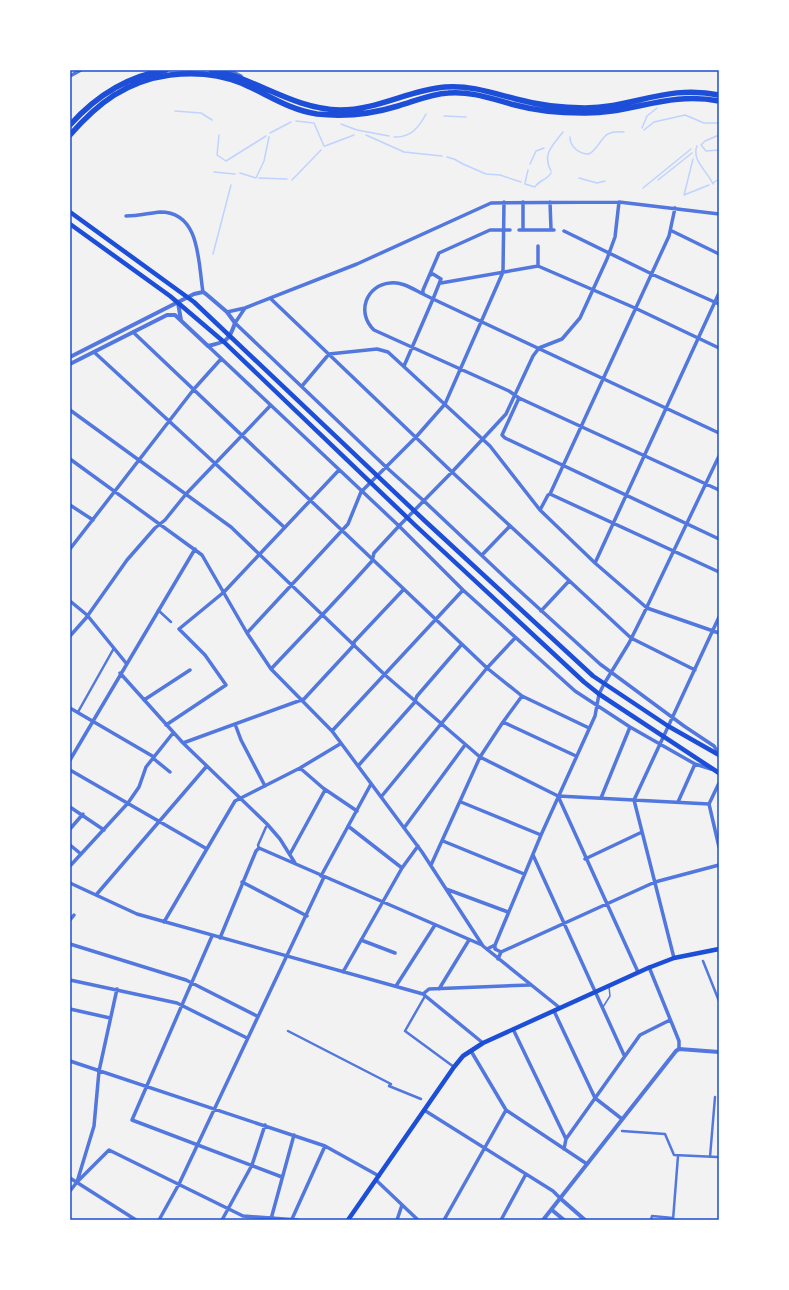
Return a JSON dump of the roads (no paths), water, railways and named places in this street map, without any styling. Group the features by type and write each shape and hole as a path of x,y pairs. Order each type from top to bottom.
{"main road":[{"path":"70,125 94,101 113,88 144,75 166,70"},
{"path":"211,70 227,73 249,81 288,100 305,106 339,110 373,106 419,92 446,87 465,87 488,90 536,103 586,108 614,104 670,92 690,91 719,95"},
{"path":"70,136 91,112 116,94 138,83 176,75 201,74 226,78 241,83 280,103 304,112 336,115 368,113 431,95 449,93 486,96 516,106 562,113 586,113 689,97 719,101"},
{"path":"70,212 188,297 583,667 604,684 668,726 719,754"},
{"path":"70,224 178,303 224,342 408,517 600,694 717,772"},
{"path":"348,1220 454,1067 471,1051 483,1043 513,1028 554,1011 649,967 674,958 719,949"}],"street":[{"path":"70,76 81,70"},
{"path":"229,70 249,81"},
{"path":"247,633 342,530 350,520 361,492 416,437 445,404 503,272 504,202"},
{"path":"522,202 521,230 552,230 550,202"},
{"path":"271,669 321,615 332,606 373,558 374,553 506,414 533,356 539,348 562,339 580,318 615,236 619,202"},
{"path":"227,312 245,308 369,259 491,203 619,202 719,214"},
{"path":"540,510 550,494 651,273 672,231 675,208"},
{"path":"126,216 168,213 187,223 194,236 203,292 227,312 235,323 386,467 424,500 541,611 611,674 714,746 719,754"},
{"path":"422,294 439,252 490,230 510,230"},
{"path":"537,230 538,236"},
{"path":"672,231 719,254"},
{"path":"564,232 717,303"},
{"path":"538,246 538,266"},
{"path":"441,283 538,266 635,308 719,348"},
{"path":"404,366 441,283 441,279 438,276 430,275"},
{"path":"719,433 401,284 387,283 373,289 365,302 367,322 374,330 461,369 519,398 719,490"},
{"path":"70,357 188,297 203,292"},
{"path":"594,563 698,338 717,303 719,293"},
{"path":"270,298 452,472 631,638 695,670"},
{"path":"178,303 181,320"},
{"path":"208,346 224,342 231,336 235,323 245,308"},
{"path":"70,364 167,315 175,315 361,492 399,526 463,590 515,638 574,689 596,706 630,728 695,764 717,772"},
{"path":"133,332 373,558 487,668 522,696 589,728"},
{"path":"302,386 329,354 381,349 388,352 482,439 500,458 540,510 594,563 647,608 719,634"},
{"path":"94,352 284,527"},
{"path":"70,549 170,422 194,389 222,359"},
{"path":"519,398 502,435 505,438 719,539"},
{"path":"70,636 88,615 127,560 160,523 165,520 186,494 270,406"},
{"path":"70,410 231,527 385,675 415,699 480,757 558,796 709,804"},
{"path":"501,952 495,949 495,945 540,835 589,728 604,684 647,608 719,456"},
{"path":"70,460 160,523 202,555 247,633 271,669 332,731 340,744 418,846 483,946"},
{"path":"166,725 226,687 226,683 205,655 179,629 224,592 310,499 339,470"},
{"path":"550,494 612,524 719,572"},
{"path":"70,505 93,520"},
{"path":"482,555 510,526"},
{"path":"70,760 120,673 195,549"},
{"path":"541,611 568,581"},
{"path":"183,743 304,699 354,645 354,642 404,589"},
{"path":"332,731 463,590"},
{"path":"70,601 88,615 126,663"},
{"path":"158,610 171,622"},
{"path":"674,958 634,800 719,617"},
{"path":"381,798 487,668 515,638"},
{"path":"358,766 462,644"},
{"path":"78,712 114,648"},
{"path":"144,700 190,670"},
{"path":"120,673 173,733 206,767 267,824 290,854 295,864"},
{"path":"431,865 461,802 480,757 522,696"},
{"path":"70,708 93,720 154,757 154,759 170,772"},
{"path":"503,722 576,756"},
{"path":"235,724 241,740 266,786"},
{"path":"601,798 630,728"},
{"path":"70,866 128,803 140,787 144,771 173,733"},
{"path":"164,922 235,801 240,800 300,768 340,744"},
{"path":"404,828 465,745"},
{"path":"678,802 695,764"},
{"path":"96,896 206,767"},
{"path":"300,768 325,790 357,810"},
{"path":"70,770 207,849"},
{"path":"719,783 709,804 719,847"},
{"path":"160,1220 179,1184 257,1016 306,916 323,876 371,784"},
{"path":"290,854 325,790"},
{"path":"558,796 638,972"},
{"path":"461,802 540,835"},
{"path":"70,807 83,814 104,830"},
{"path":"70,828 83,814"},
{"path":"348,826 402,868"},
{"path":"220,938 242,882 256,851 259,848 258,845 266,827"},
{"path":"585,858 642,832"},
{"path":"443,840 524,874"},
{"path":"70,845 81,854"},
{"path":"343,972 402,868 418,846"},
{"path":"259,848 483,946 560,1008"},
{"path":"533,855 624,1055"},
{"path":"498,958 501,952 655,882 719,865"},
{"path":"242,882 306,916"},
{"path":"70,883 130,912 424,995 483,1043"},
{"path":"446,889 508,912"},
{"path":"70,920 74,915"},
{"path":"396,986 434,925"},
{"path":"212,936 132,1120 282,1177"},
{"path":"361,940 395,953"},
{"path":"439,989 469,940"},
{"path":"70,944 186,980 257,1016"},
{"path":"487,949 495,945"},
{"path":"703,960 719,1001"},
{"path":"649,967 679,1041 679,1049"},
{"path":"70,980 116,989 177,1004 247,1038"},
{"path":"454,1067 405,1031 424,995 429,989 530,985"},
{"path":"77,1182 94,1126 99,1071 116,989"},
{"path":"70,1009 110,1018"},
{"path":"554,1011 594,1098 622,1119"},
{"path":"564,1149 566,1139 641,1033 670,1020"},
{"path":"513,1028 566,1139"},
{"path":"288,1031 391,1084 389,1086 420,1099"},
{"path":"543,1220 676,1051 679,1049 719,1052"},
{"path":"471,1051 506,1110 588,1164"},
{"path":"70,1061 326,1146 377,1178 418,1220"},
{"path":"710,1157 715,1097"},
{"path":"424,1110 553,1191 585,1220"},
{"path":"444,1220 506,1110"},
{"path":"222,1220 252,1165 266,1125"},
{"path":"622,1131 666,1134 674,1155 717,1157"},
{"path":"271,1219 294,1135"},
{"path":"292,1219 326,1146"},
{"path":"70,1191 109,1150 243,1216 298,1220"},
{"path":"651,1220 652,1216 673,1219 678,1156"},
{"path":"501,1220 526,1174"},
{"path":"70,1178 136,1220"},
{"path":"397,1220 402,1205"},
{"path":"552,1210 564,1220"}],"lane":[{"path":"602,1009 610,996 608,986"}],"waterway":[{"path":"642,128 647,116 657,108"},
{"path":"175,111 201,113 212,120"},
{"path":"394,137 410,134 414,131 426,114"},
{"path":"644,130 654,122 685,115 704,123 719,123"},
{"path":"444,116 466,117"},
{"path":"296,121 314,123 324,146"},
{"path":"270,133 291,122"},
{"path":"341,124 357,130 389,136"},
{"path":"551,171 548,165 548,155 552,146 563,132"},
{"path":"570,137 573,147 582,153 589,154 606,135 610,133 624,132"},
{"path":"219,135 217,155 226,161 266,136"},
{"path":"325,146 354,135"},
{"path":"366,135 404,152 442,156"},
{"path":"719,135 705,141 701,145 706,151 719,150"},
{"path":"240,173 256,178 264,161 269,137"},
{"path":"697,146 696,156 698,161 713,184"},
{"path":"530,164 536,151 544,148"},
{"path":"643,188 691,149"},
{"path":"292,180 321,150"},
{"path":"658,180 692,153"},
{"path":"447,157 486,174 500,175 521,182"},
{"path":"684,195 693,159"},
{"path":"525,183 528,170"},
{"path":"214,172 235,174"},
{"path":"525,184 535,187 551,173"},
{"path":"259,178 287,179"},
{"path":"579,178 597,183 605,181"},
{"path":"713,183 719,179"},
{"path":"213,254 231,185"},
{"path":"684,195 709,185"}]}
